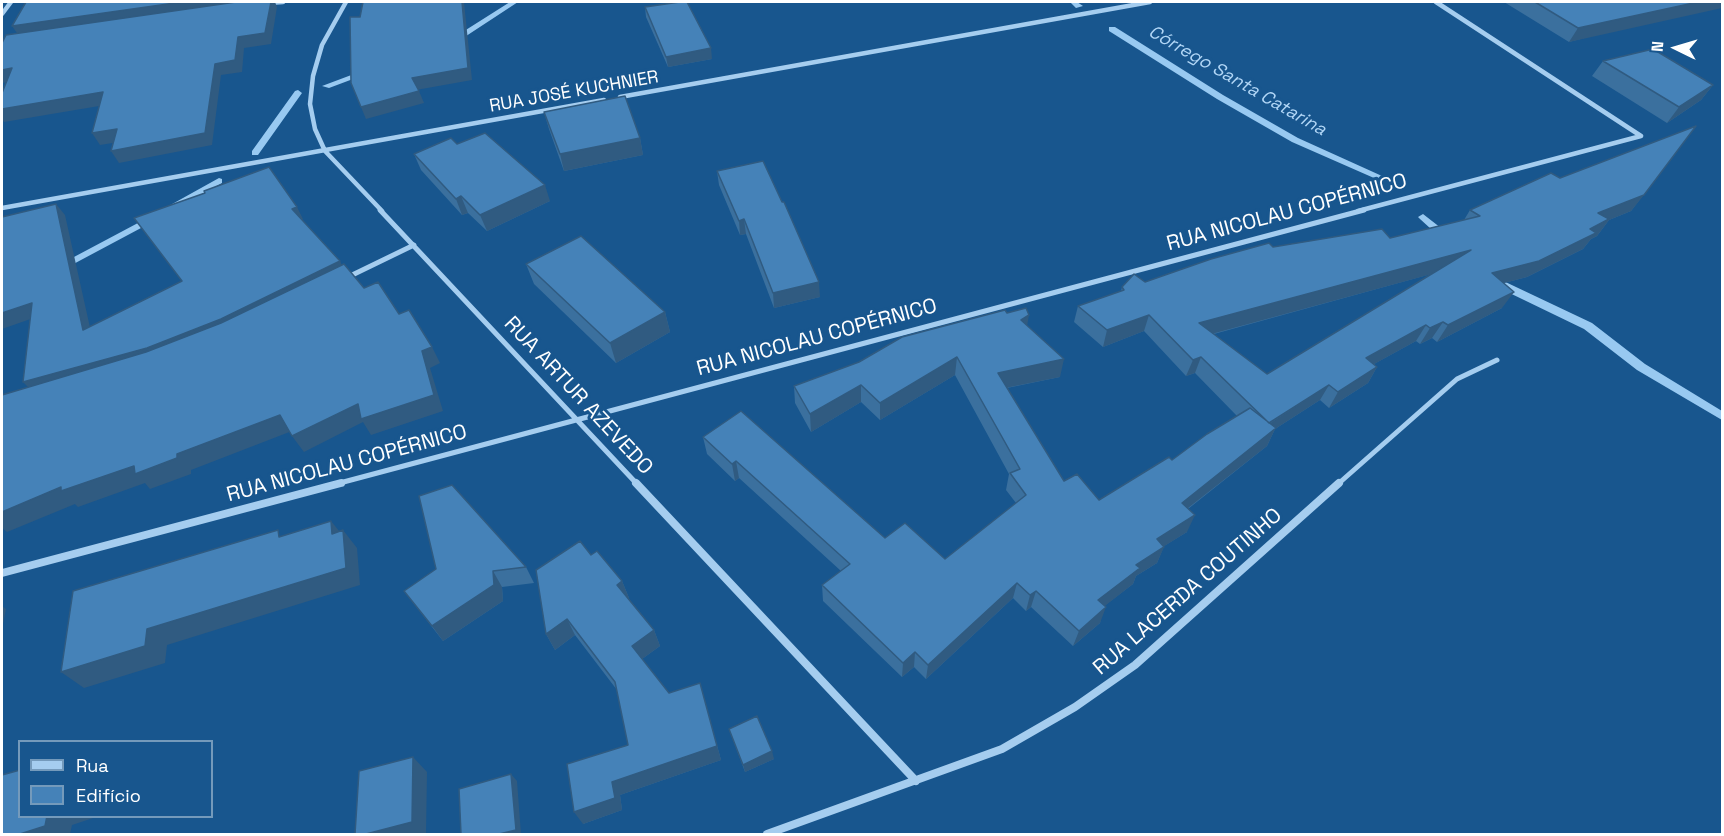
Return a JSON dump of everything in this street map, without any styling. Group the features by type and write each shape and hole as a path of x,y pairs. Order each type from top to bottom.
{"street":[{"path":"2,14 11,2"},
{"path":"259,5 283,2"},
{"name":"RUA ARTUR AZEVEDO","path":"346,2 322,45 313,75 310,104 315,129 325,151 916,781"},
{"name":"RUA JOSÉ KUCHNIER","path":"2,208 1150,2"},
{"name":"RUA NICOLAU COPÉRNICO","path":"2,573 1641,136 1436,2"},
{"path":"339,282 414,245"},
{"name":"RUA LACERDA COUTINHO","path":"767,834 1002,748 1075,706 1135,665 1434,397 1457,380 1497,360"}],"building":[{"path":"26,2 182,2 12,26"},
{"path":"236,2 271,2 265,33 238,37 235,60 215,64 205,133 111,151 117,129 92,133 103,92 2,109 2,93 12,68 2,70 2,43 6,35"},
{"path":"363,2 462,2 468,68 412,78 419,91 361,107 351,83 350,17 360,17"},
{"path":"687,2 711,48 666,57 645,7"},
{"path":"1535,2 1698,2 1578,28"},
{"path":"1653,49 1713,85 1679,107 1603,61"},
{"path":"625,96 640,138 560,154 544,112"},
{"path":"1696,126 1644,195 1598,213 1609,219 1590,229 1596,233 1539,261 1492,273 1514,292 1448,325 1443,322 1430,328 1426,325 1366,358 1377,367 1338,392 1329,385 1269,423 1201,357 1193,360 1149,315 1107,330 1078,306 1124,290 1122,287 1134,274 1145,282 1211,259 1269,243 1273,247 1382,229 1390,238 1480,216 1470,210 1551,173 1560,178","holes":["1471,250 1267,374 1199,323"]},
{"path":"485,133 545,185 480,215 461,196 456,199 414,154 451,138 457,144"},
{"path":"763,161 784,202 819,282 773,293 744,219 739,221 717,171"},
{"path":"269,167 297,207 292,209 340,261 221,319 147,348 23,382 32,303 2,313 2,217 56,204 83,330 182,281 134,218"},
{"path":"581,236 665,312 610,343 526,264"},
{"path":"344,264 364,288 378,282 399,314 409,310 432,347 422,351 434,395 361,419 358,404 292,436 280,415 177,454 177,458 135,474 134,466 61,491 61,487 2,512 2,395 146,352 221,323"},
{"path":"1026,308 1029,315 1021,320 1064,359 998,373 1064,481 1077,474 1099,500 1169,457 1172,460 1207,434 1250,408 1276,428 1182,503 1195,515 1157,539 1164,547 1136,565 1140,568 1098,600 1106,607 1079,631 1036,591 1030,595 1017,583 928,665 915,652 903,663 822,585 850,564 736,461 732,464 703,437 741,411 885,538 905,523 945,559 1026,495 1010,473 1020,469 957,357 880,403 861,385 810,414 794,386 859,362 902,337 1005,310 1007,313"},
{"path":"452,485 526,567 493,571 494,585 432,626 404,591 436,569 419,496"},
{"path":"331,521 332,534 343,530 346,568 147,629 145,646 61,672 73,591 278,530 279,537"},
{"path":"580,541 591,555 597,551 622,581 617,585 654,630 632,646 669,693 700,683 717,746 612,782 615,798 574,812 567,764 628,745 615,682 567,619 546,634 536,570"},
{"path":"757,716 772,751 743,765 729,729"},
{"path":"413,757 412,822 366,834 355,834 359,771"},
{"path":"18,771 18,818 47,818 45,826 20,834 2,834 2,775"},
{"path":"511,774 516,830 499,834 461,834 459,789"}],"waterway":[{"path":"454,40 514,2"},
{"name":"Córrego Santa Catarina","path":"1073,2 1079,6"},
{"name":"Córrego Santa Catarina","path":"1112,29 1220,97 1295,140 1377,176"},
{"path":"326,86 365,73"},
{"path":"255,153 298,93"},
{"path":"170,208 219,181"},
{"name":"Córrego Santa Catarina","path":"1423,217 1446,237"},
{"path":"62,266 153,218"},
{"name":"Córrego Santa Catarina","path":"1497,282 1588,326 1641,367 1722,416"}]}
